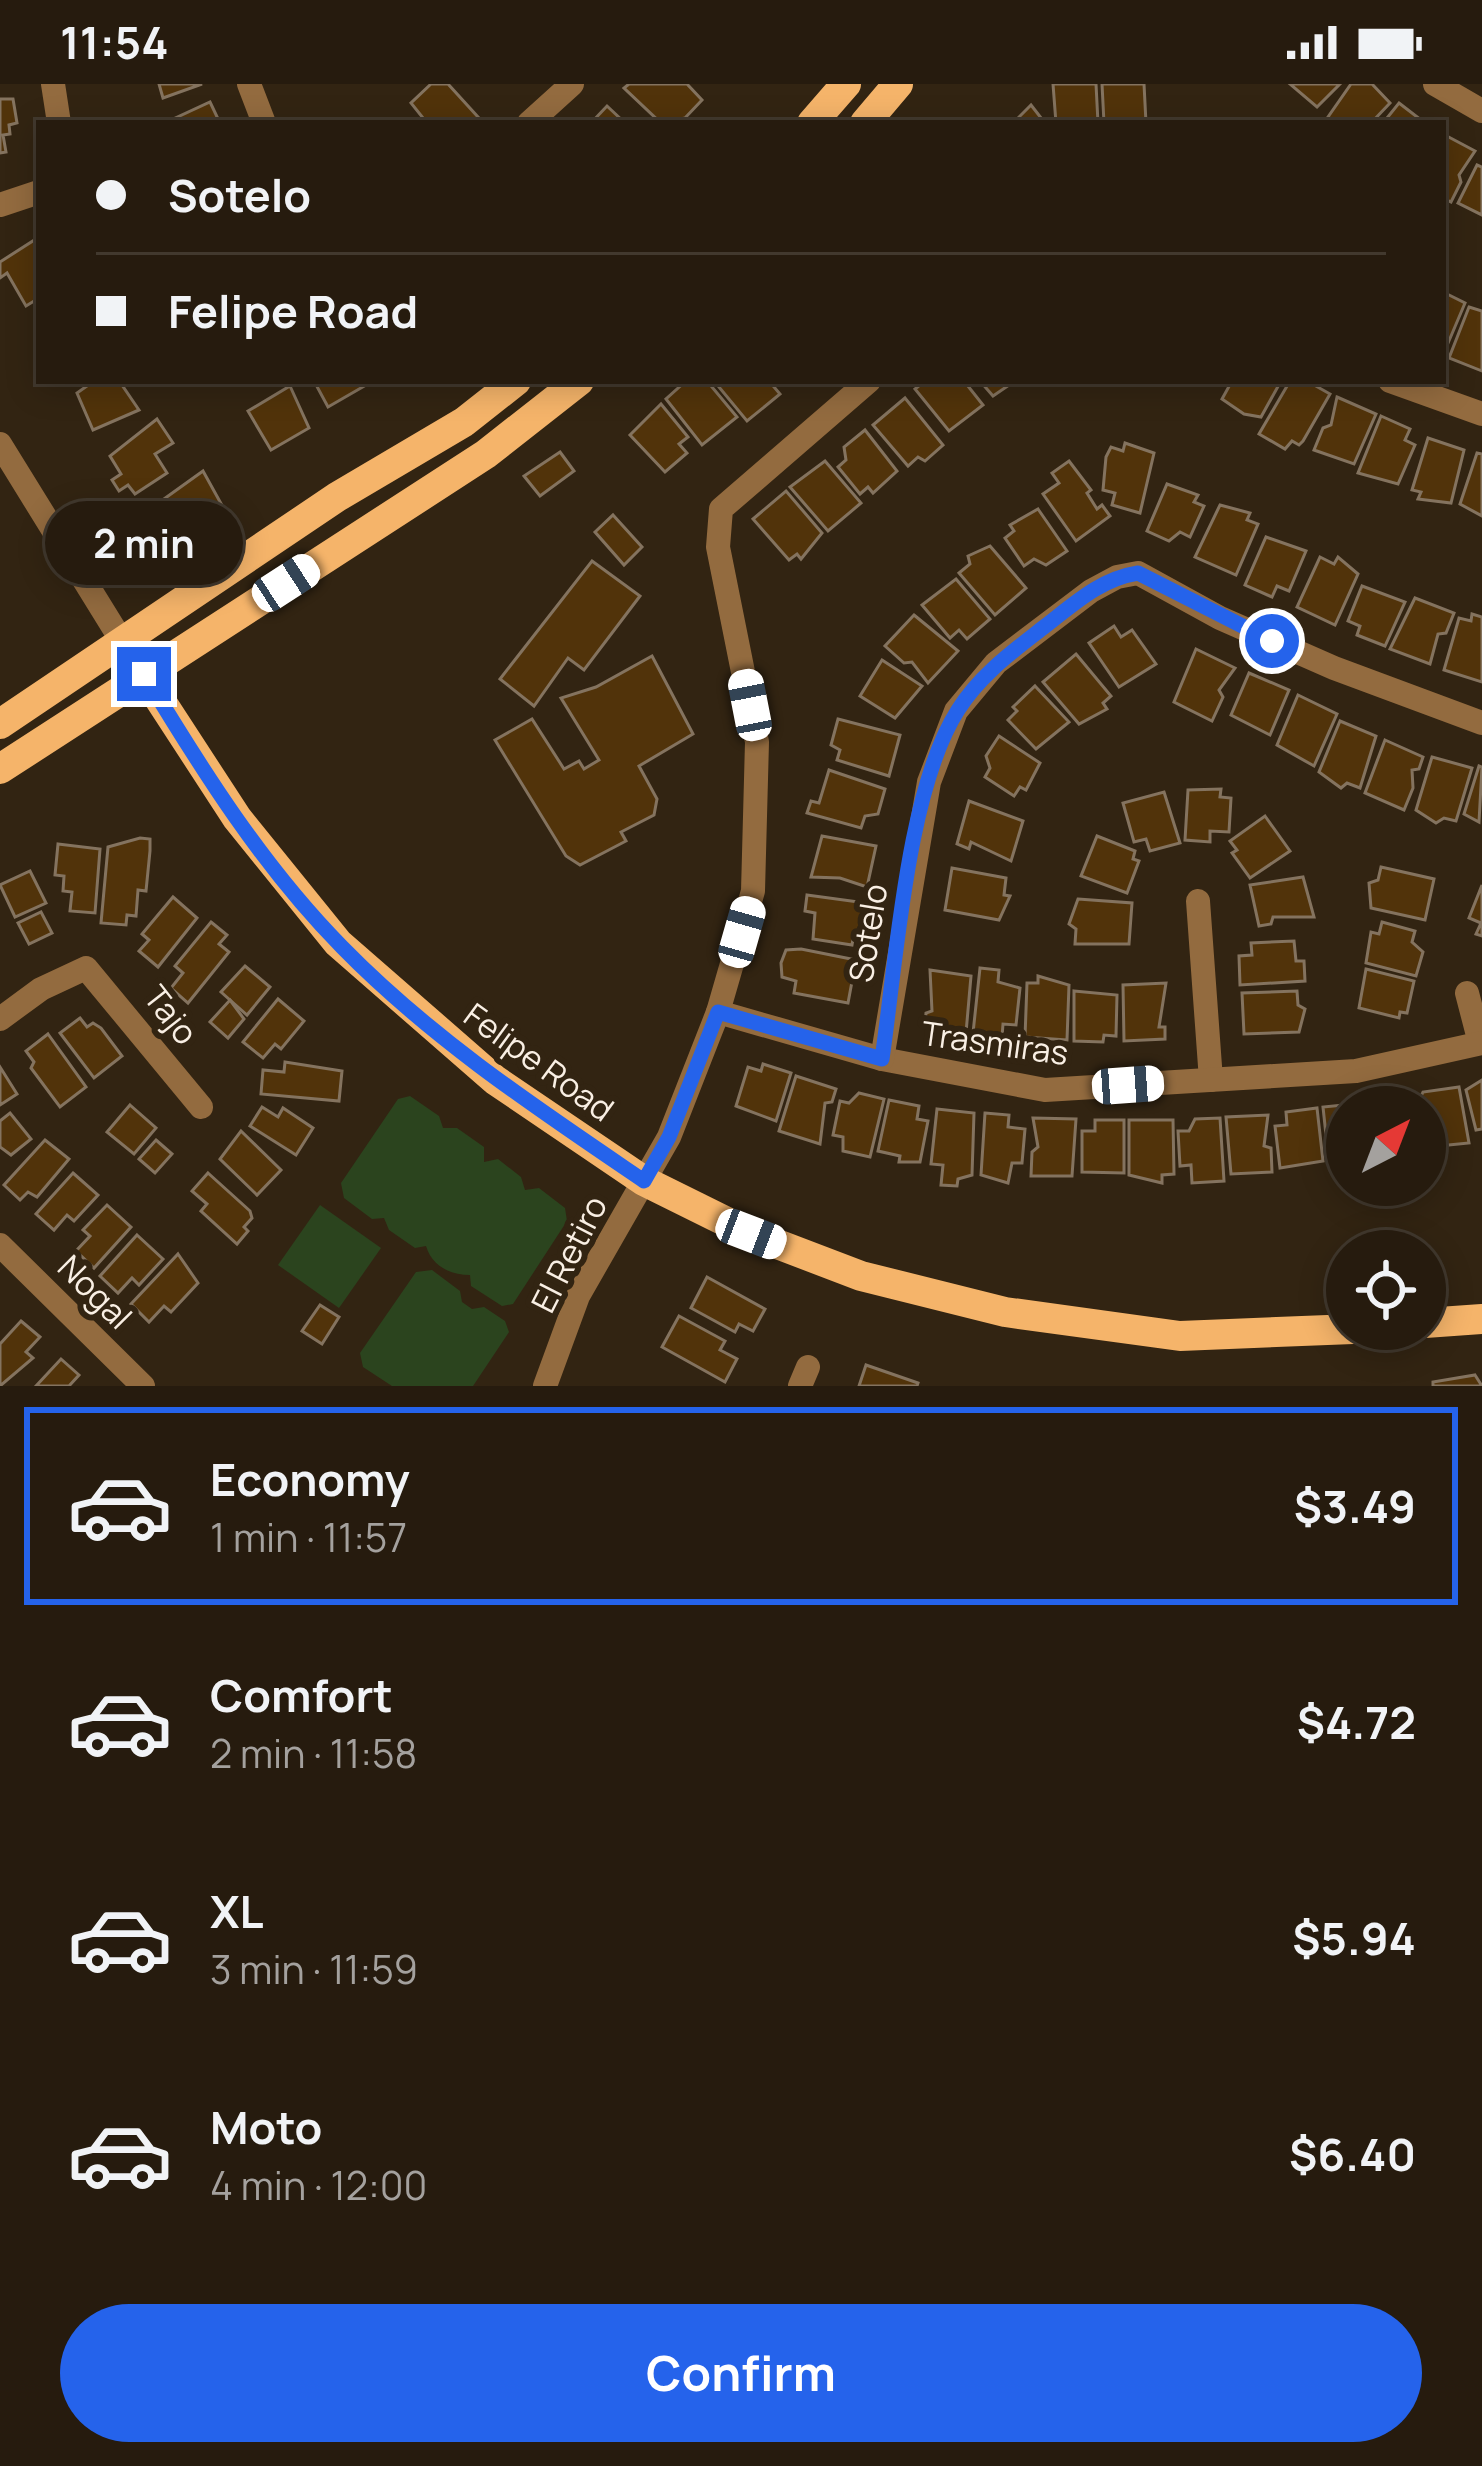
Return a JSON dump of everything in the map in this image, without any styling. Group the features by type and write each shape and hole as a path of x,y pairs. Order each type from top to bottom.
{"main road":[{"path":"815,120 846,84"},
{"path":"868,120 898,84"},
{"path":"0,724 337,497 464,422 511,384"},
{"path":"0,769 486,454 575,384"},
{"name":"Felipe Road","path":"123,643 237,818 338,943 495,1080 644,1181 751,1234 861,1276 1004,1312 1180,1336 1326,1330"},
{"path":"1446,1322 1482,1319"}],"street":[{"path":"53,84 58,120"},
{"path":"249,84 263,120"},
{"path":"533,120 572,84"},
{"path":"1435,84 1482,111"},
{"path":"0,205 36,193"},
{"name":"El Retiro","path":"545,1386 578,1296 669,1137 718,1012 753,891 758,742 718,547 721,509 865,384"},
{"path":"1398,384 1482,414"},
{"path":"0,444 123,643"},
{"name":"Sotelo","path":"882,1059 928,782 956,712 996,663 1091,591 1117,577 1138,573 1313,659 1482,723"},
{"path":"1198,901 1211,1080"},
{"name":"Tajo","path":"0,1019 41,989 86,968 201,1107"},
{"path":"1467,993 1481,1043"},
{"name":"Trasmiras","path":"718,1012 882,1059 1045,1090 1356,1071 1481,1043"},
{"name":"Nogal","path":"0,1245 142,1386"}],"green space":[{"path":"410,1096 439,1116 443,1128 457,1128 484,1147 484,1162 498,1159 521,1177 525,1190 539,1188 565,1208 567,1221 513,1304 502,1306 471,1286 470,1275 443,1268 426,1246 415,1248 389,1230 384,1218 372,1219 344,1198 341,1183 398,1099"},
{"path":"320,1205 381,1248 339,1308 278,1265"},
{"path":"432,1270 460,1291 462,1302 472,1309 484,1307 505,1321 509,1332 473,1386 392,1386 363,1367 360,1353 416,1272"}],"building":[{"path":"159,84 202,84 163,98"},
{"path":"431,84 448,84 478,117 425,120 411,103"},
{"path":"629,84 687,84 702,100 685,118 658,120 624,88"},
{"path":"1053,84 1096,84 1098,120 1056,120"},
{"path":"1102,84 1144,84 1146,120 1104,120"},
{"path":"1290,84 1340,84 1317,107"},
{"path":"1351,84 1372,84 1390,103 1374,120 1328,117"},
{"path":"0,99 13,99 17,123 9,125 10,134 3,135 6,152 0,153"},
{"path":"210,102 219,120 171,120"},
{"path":"1399,103 1421,120 1385,120"},
{"path":"1031,105 1043,120 1014,120"},
{"path":"607,106 622,120 594,120"},
{"path":"1446,136 1475,151 1459,175 1461,182 1451,202 1446,200"},
{"path":"1477,165 1482,167 1482,215 1458,203"},
{"path":"36,239 36,300 26,306 7,273 0,278 0,262"},
{"path":"1446,294 1465,303 1446,348"},
{"path":"1469,307 1482,311 1482,371 1449,358"},
{"path":"90,384 123,384 139,410 93,430 77,393"},
{"path":"316,384 368,384 328,407"},
{"path":"683,384 710,384 737,417 702,445 666,399"},
{"path":"716,384 772,384 780,394 747,421"},
{"path":"921,384 966,384 983,405 949,431 915,389"},
{"path":"983,384 1011,384 993,396"},
{"path":"1230,384 1279,384 1261,417 1244,414 1222,399"},
{"path":"1288,384 1312,384 1330,394 1299,445 1292,441 1285,449 1259,434"},
{"path":"290,386 309,428 271,450 248,411"},
{"path":"1337,397 1376,414 1354,464 1314,450 1323,428 1331,425"},
{"path":"905,398 943,445 925,461 918,457 908,466 873,425"},
{"path":"661,404 688,437 679,444 687,453 665,472 630,435"},
{"path":"1381,416 1410,429 1405,440 1415,445 1398,484 1358,473"},
{"path":"157,419 173,443 155,454 167,473 135,494 128,485 119,491 112,480 121,474 110,456"},
{"path":"865,430 897,471 873,493 868,487 860,494 838,467 846,460 844,447"},
{"path":"1428,438 1464,450 1451,503 1418,499 1421,492 1412,490"},
{"path":"1125,443 1154,453 1140,513 1112,505 1115,493 1103,490 1106,457 1111,447 1123,451"},
{"path":"560,452 574,471 540,496 524,476"},
{"path":"1477,453 1482,454 1482,516 1460,504"},
{"path":"825,461 861,503 828,531 790,487"},
{"path":"1069,461 1091,490 1087,493 1097,509 1102,505 1110,516 1076,541 1043,494 1059,483 1052,473"},
{"path":"203,471 224,509 184,533 157,504"},
{"path":"1167,484 1198,495 1194,502 1204,506 1190,537 1180,532 1169,541 1147,531"},
{"path":"786,491 822,533 801,559 797,554 789,560 753,519"},
{"path":"1220,505 1250,513 1247,520 1258,524 1236,575 1195,557"},
{"path":"1038,509 1067,551 1046,565 1034,559 1024,566 1005,538 1014,531 1010,525"},
{"path":"613,515 642,547 624,565 595,532"},
{"path":"1266,537 1306,551 1289,591 1277,586 1272,597 1245,585"},
{"path":"990,546 1026,588 995,615 959,573 970,564 968,556"},
{"path":"1320,557 1334,564 1338,557 1358,574 1335,625 1297,607"},
{"path":"592,561 640,596 584,670 568,658 534,706 500,679"},
{"path":"956,579 990,619 967,639 959,630 950,638 922,605"},
{"path":"1362,586 1405,602 1385,646 1357,635 1360,626 1348,621"},
{"path":"1415,598 1454,613 1446,633 1438,634 1430,664 1390,649"},
{"path":"1472,614 1482,617 1482,682 1444,670 1459,618 1471,621"},
{"path":"914,615 958,651 928,683 912,662 904,663 885,646"},
{"path":"1114,626 1121,637 1132,630 1156,664 1119,687 1089,643"},
{"path":"1196,649 1235,668 1219,690 1223,697 1212,721 1174,702"},
{"path":"1076,654 1111,696 1103,703 1107,709 1079,724 1043,682"},
{"path":"652,656 693,734 639,766 657,799 654,815 621,832 626,841 580,865 566,856 495,740 532,719 564,769 579,761 584,769 599,760 561,698 596,687"},
{"path":"882,660 922,686 895,718 860,696"},
{"path":"1249,673 1289,690 1270,735 1231,715"},
{"path":"1035,686 1069,722 1036,749 1008,720 1017,711 1013,707"},
{"path":"1298,695 1337,714 1314,766 1277,745"},
{"path":"838,719 900,735 889,776 837,760 840,750 831,745"},
{"path":"1340,721 1376,736 1360,788 1347,783 1341,788 1319,772"},
{"path":"999,736 1040,763 1026,790 1020,787 1014,796 985,777 990,768 986,756"},
{"path":"1385,740 1423,757 1419,769 1412,770 1413,788 1404,810 1365,793"},
{"path":"1432,757 1472,768 1456,821 1444,818 1436,823 1416,810"},
{"path":"1482,767 1479,822 1464,814"},
{"path":"829,770 885,789 878,814 865,816 861,828 807,813 811,801 819,803"},
{"path":"1221,789 1220,797 1231,798 1229,832 1210,831 1210,842 1185,840 1188,790"},
{"path":"1164,792 1180,843 1150,851 1146,839 1134,842 1123,803"},
{"path":"969,801 1023,821 1011,861 971,842 969,849 957,844"},
{"path":"1265,816 1290,851 1250,878 1232,853 1237,850 1230,841"},
{"path":"822,836 876,846 867,887 840,878 811,877"},
{"path":"1097,836 1135,851 1133,859 1139,861 1127,893 1081,876"},
{"path":"150,839 150,851 146,891 138,890 136,916 127,915 126,925 101,923 108,847"},
{"path":"58,844 100,849 95,913 70,911 72,892 63,891 64,876 55,875"},
{"path":"1381,867 1434,879 1425,920 1371,908 1369,883 1378,880"},
{"path":"952,868 1006,878 1004,895 1010,896 999,920 945,910"},
{"path":"30,871 46,903 15,917 0,885"},
{"path":"1303,877 1314,917 1273,917 1271,924 1259,926 1250,885"},
{"path":"1482,885 1482,936 1476,934 1481,923 1469,918"},
{"path":"807,895 866,903 861,934 854,933 852,945 813,939 815,913 805,911"},
{"path":"173,897 197,918 158,967 139,951 149,940 142,934"},
{"path":"1078,899 1132,903 1129,944 1075,944 1076,929 1069,924"},
{"path":"41,912 52,933 29,944 18,923"},
{"path":"211,922 227,935 219,944 229,952 188,1003 171,988 183,973 175,966"},
{"path":"1382,922 1415,931 1412,942 1423,952 1416,976 1366,963 1371,932 1379,934"},
{"path":"1294,941 1296,961 1304,961 1305,981 1240,985 1239,956 1252,955 1251,943"},
{"path":"786,950 856,960 848,1003 794,993 796,981 782,977 781,963"},
{"path":"245,966 270,987 247,1015 221,992"},
{"path":"980,968 999,970 998,982 1020,988 1016,1025 1003,1024 1002,1037 973,1033"},
{"path":"1366,969 1414,981 1407,1013 1400,1012 1399,1018 1359,1008"},
{"path":"930,970 971,976 966,1033 925,1026 926,1013 932,1011"},
{"path":"1038,976 1069,985 1067,1040 1025,1037 1027,983 1038,983"},
{"path":"1166,983 1159,1027 1165,1027 1165,1039 1124,1041 1123,985"},
{"path":"1074,991 1117,995 1116,1036 1104,1035 1103,1042 1074,1041"},
{"path":"1297,991 1298,1005 1305,1009 1299,1032 1244,1034 1242,993"},
{"path":"278,999 304,1021 281,1049 275,1044 263,1058 243,1042"},
{"path":"230,1000 244,1019 228,1038 210,1022"},
{"path":"80,1018 87,1027 93,1023 101,1028 122,1056 94,1078 60,1033"},
{"path":"48,1034 86,1087 60,1107 31,1068 34,1062 26,1051"},
{"path":"285,1062 342,1071 339,1101 261,1094 263,1070 284,1072"},
{"path":"763,1064 791,1073 776,1121 736,1106 748,1067 761,1071"},
{"path":"0,1067 17,1094 0,1105"},
{"path":"796,1076 836,1089 832,1102 825,1103 820,1144 779,1131"},
{"path":"1482,1080 1482,1129 1476,1130 1466,1090"},
{"path":"1459,1087 1469,1143 1446,1145 1446,1089"},
{"path":"859,1093 884,1099 870,1157 843,1151 843,1137 833,1135 840,1101 849,1103"},
{"path":"889,1100 919,1106 917,1119 928,1121 920,1162 899,1162 900,1156 878,1151"},
{"path":"130,1105 156,1128 134,1154 107,1132"},
{"path":"262,1107 278,1117 283,1108 313,1128 296,1155 250,1126"},
{"path":"1317,1108 1323,1161 1280,1168 1275,1126 1287,1125 1286,1112"},
{"path":"937,1109 974,1113 972,1175 958,1179 957,1186 941,1185 943,1165 931,1164"},
{"path":"10,1113 31,1139 11,1155 0,1147 0,1121"},
{"path":"985,1113 1009,1115 1008,1127 1025,1129 1022,1163 1012,1163 1008,1183 981,1175"},
{"path":"1268,1115 1264,1146 1271,1148 1272,1172 1231,1174 1226,1117"},
{"path":"1033,1118 1076,1119 1072,1176 1031,1176 1032,1152 1038,1147"},
{"path":"1220,1118 1224,1181 1192,1183 1191,1165 1180,1166 1178,1131 1189,1131 1195,1119"},
{"path":"1095,1120 1124,1120 1124,1173 1082,1172 1082,1131 1095,1131"},
{"path":"1129,1120 1173,1120 1174,1174 1162,1175 1162,1183 1129,1175"},
{"path":"241,1131 281,1170 257,1195 220,1159"},
{"path":"45,1140 69,1159 37,1197 28,1192 20,1200 4,1185"},
{"path":"156,1140 172,1154 155,1173 139,1159"},
{"path":"73,1173 98,1195 74,1221 67,1215 54,1230 36,1214"},
{"path":"208,1173 250,1211 252,1218 244,1227 248,1231 237,1244 201,1211 207,1204 192,1191"},
{"path":"107,1205 131,1227 94,1268 76,1251 90,1236 83,1230"},
{"path":"137,1235 163,1259 139,1285 132,1278 118,1293 100,1276"},
{"path":"178,1254 198,1283 171,1312 164,1306 149,1322 131,1304"},
{"path":"707,1277 765,1309 753,1331 739,1324 735,1332 691,1308"},
{"path":"320,1305 339,1317 322,1344 302,1331"},
{"path":"679,1316 725,1341 720,1350 737,1359 725,1382 662,1347"},
{"path":"21,1321 40,1337 26,1352 33,1358 0,1386 0,1344"},
{"path":"61,1359 79,1375 69,1386 36,1386"},
{"path":"866,1365 918,1383 917,1386 859,1386"},
{"path":"1475,1375 1482,1386 1433,1386 1433,1382"}],"route":[{"path":"144,674 237,818 338,943 495,1080 644,1181 669,1137 718,1012 882,1059 928,782 956,712 996,663 1091,591 1117,577 1138,573 1272,641"}]}
